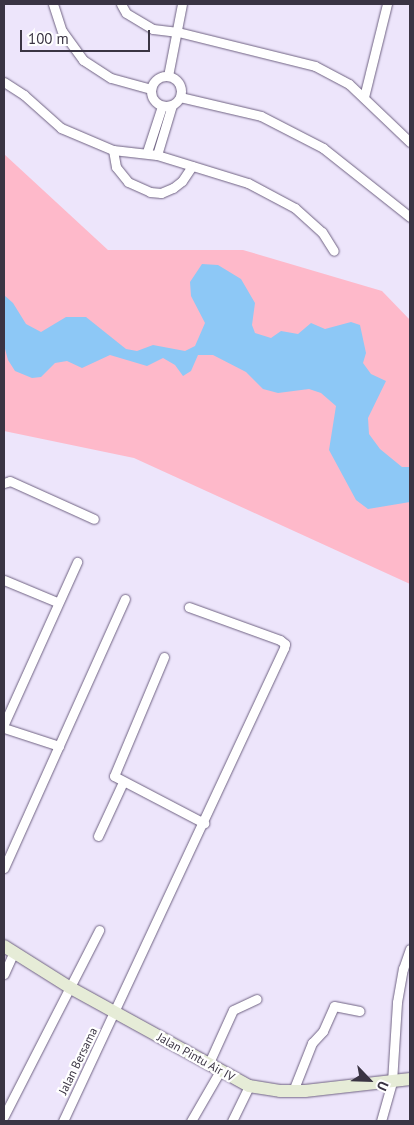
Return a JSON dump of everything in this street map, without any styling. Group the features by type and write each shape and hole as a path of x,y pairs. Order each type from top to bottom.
{"main road":[{"name":"Jalan Pintu Air IV","path":"9,949 69,987 220,1072 249,1086 293,1091 410,1079"}],"street":[{"path":"53,4 62,31 83,60 111,78 151,90"},
{"path":"121,4 126,14 153,29 178,32 315,66 349,84 410,142"},
{"path":"168,76 182,4"},
{"path":"364,97 387,4"},
{"path":"172,105 162,106 154,101 151,90 156,79 168,76 178,82 180,97"},
{"path":"4,82 24,95 61,128 113,150 157,154 248,182 295,208 322,232 334,251"},
{"path":"157,154 172,105 180,97"},
{"path":"180,97 260,116 315,144 410,217"},
{"path":"147,152 162,106"},
{"path":"113,150 116,168 128,182 150,192 161,193 182,182 192,166"},
{"path":"4,483 10,481 94,520"},
{"path":"59,746 4,726 57,602 77,562"},
{"path":"4,580 57,602"},
{"path":"4,868 125,599"},
{"name":"Jalan Bersama","path":"63,1121 116,1013 285,645 280,640 189,607"},
{"path":"164,658 114,769 114,776 204,823"},
{"path":"98,836 123,782"},
{"path":"4,1116 98,930"},
{"path":"4,974 9,949"},
{"path":"381,1121 392,1082 397,1002 403,968 410,949"},
{"path":"208,1065 233,1010 257,999"},
{"path":"293,1091 312,1043 321,1035 334,1006 360,1012"},
{"path":"191,1121 220,1072"},
{"path":"232,1121 249,1086"}],"shaded area":[{"path":"4,154 108,250 243,250 382,291 410,320 410,584 134,458 4,431"}],"water":[{"path":"202,264 218,265 241,279 255,303 252,325 255,333 271,338 281,331 298,334 311,323 325,329 351,322 360,325 366,353 363,363 371,374 386,381 368,418 369,434 380,449 402,467 410,467 410,502 368,509 356,500 329,450 336,406 321,393 309,389 278,393 263,389 246,372 213,355 198,355 191,371 183,376 175,365 163,358 147,366 110,355 82,368 67,361 55,363 41,377 32,378 15,371 8,360 4,345 4,295 13,303 26,324 41,332 66,317 86,317 126,349 137,351 153,345 185,351 195,346 205,323 191,296 190,282"}]}
